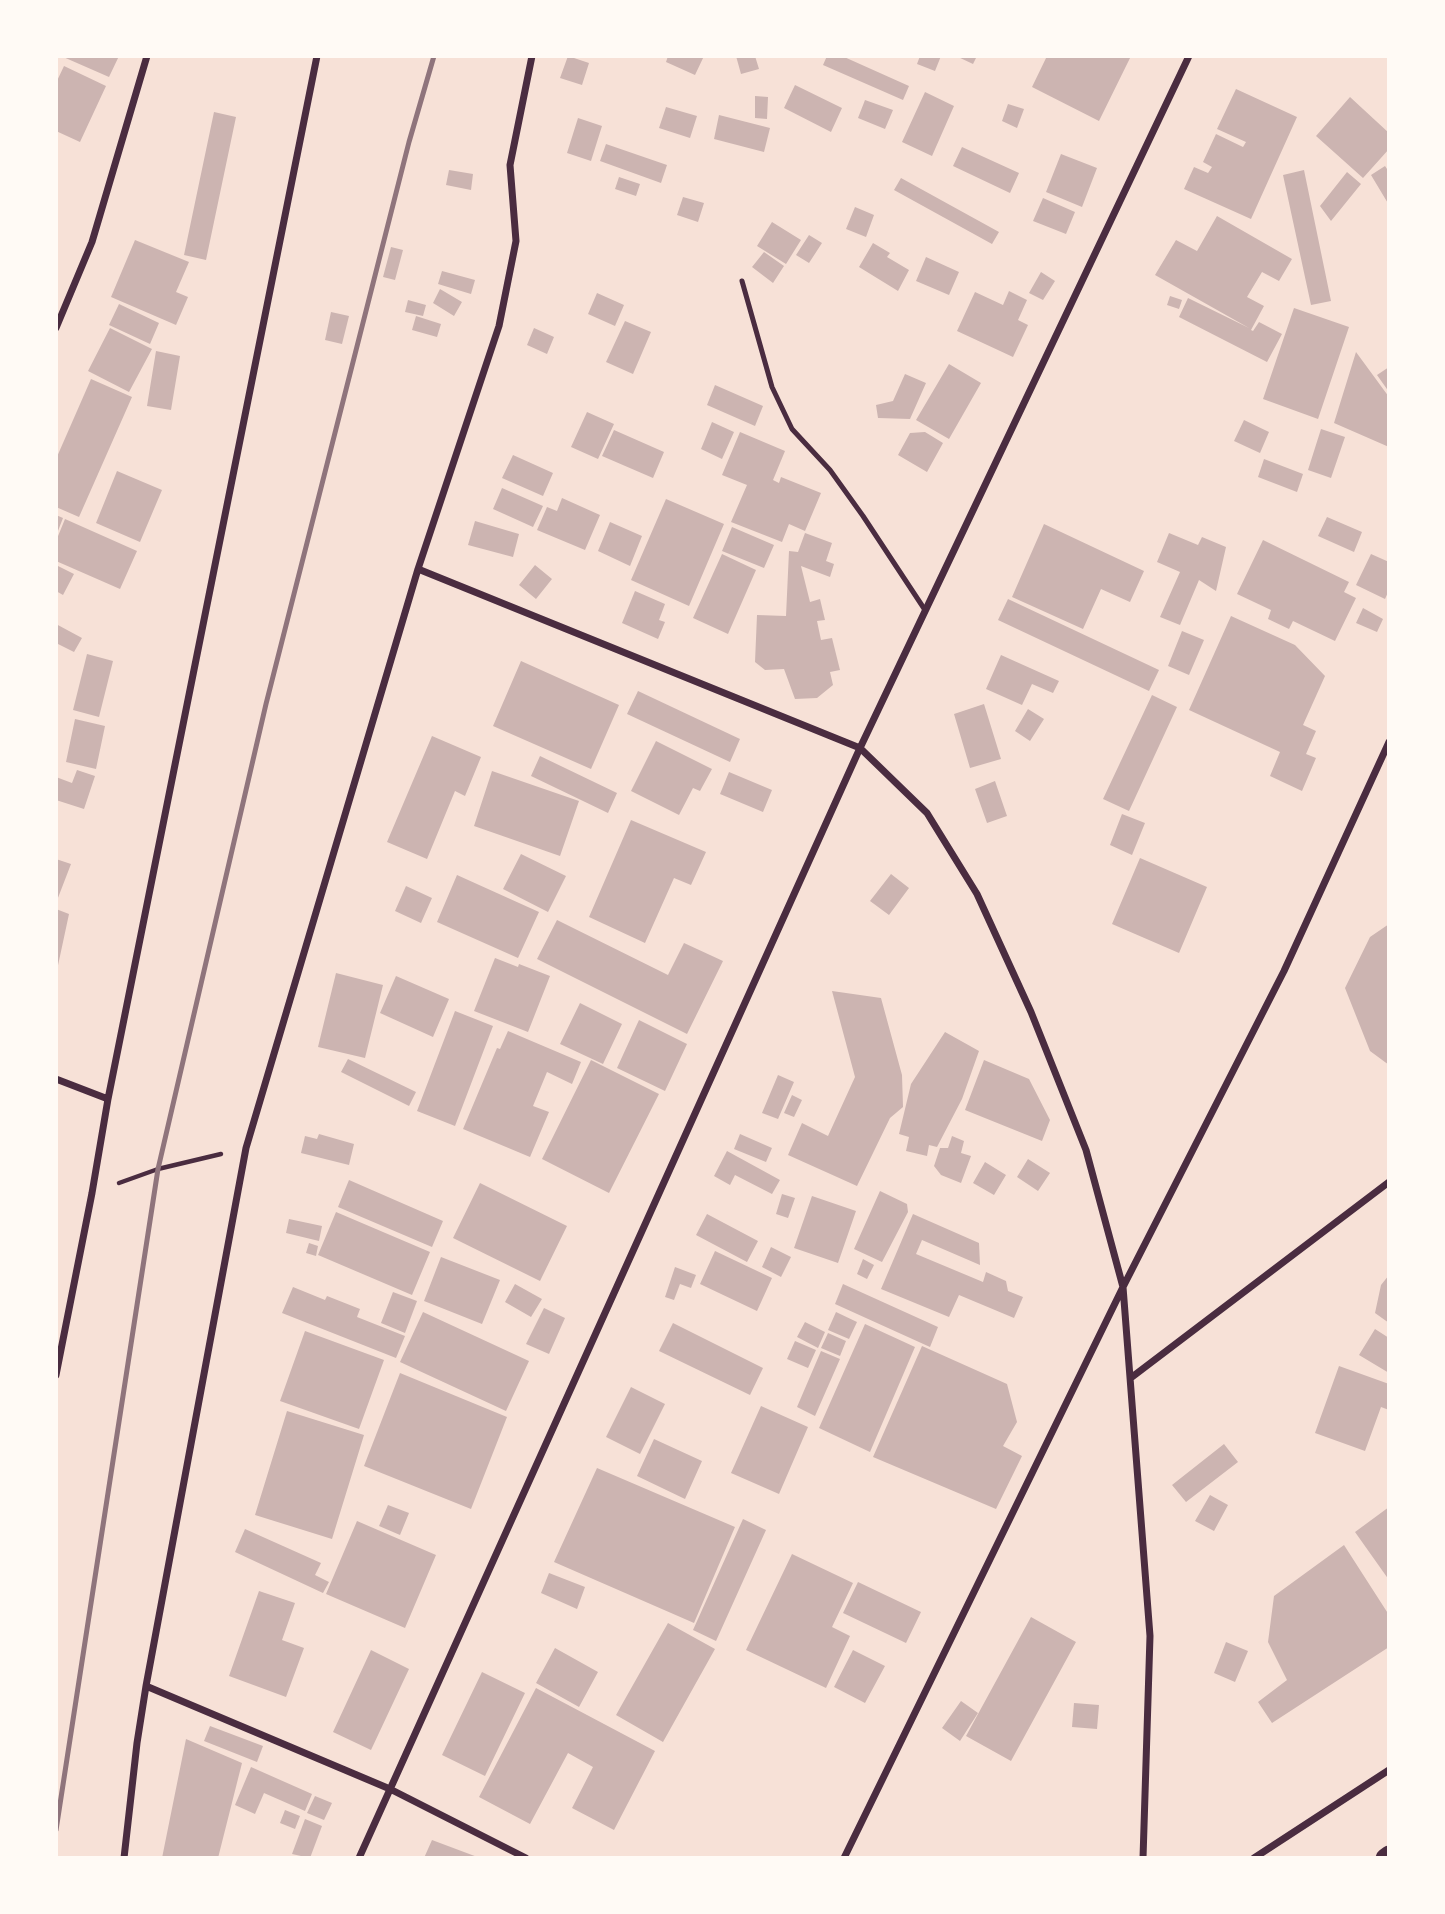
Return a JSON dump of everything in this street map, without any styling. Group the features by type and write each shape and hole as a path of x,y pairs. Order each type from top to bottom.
{"street":[{"path":"56,328 92,242 147,56"},
{"path":"56,1375 108,1099 317,56"},
{"path":"124,1858 146,1686 246,1148 418,569 499,326 516,241 510,165 532,56"},
{"path":"359,1858 860,748 1189,56"},
{"path":"418,569 860,748 927,813 976,894 1031,1012 1086,1150 1124,1287 1150,1636 1143,1858"},
{"path":"844,1858 1124,1287 1284,971 1389,742"},
{"path":"56,1079 108,1099"},
{"path":"1132,1377 1389,1182"},
{"path":"146,1686 390,1789 526,1858"},
{"path":"1254,1858 1389,1770"}],"lane":[{"path":"742,281 772,387 792,429 830,470 925,610"}],"path":[{"path":"92,1193 158,1169 246,1148"}],"building":[{"path":"61,56 119,56 109,77"},
{"path":"568,56 589,63 582,85 560,78"},
{"path":"668,56 704,56 695,75 666,62"},
{"path":"736,56 755,56 759,69 741,74"},
{"path":"827,56 842,56 909,86 903,100 823,65"},
{"path":"920,56 941,56 935,71 917,64"},
{"path":"956,56 977,56 973,64"},
{"path":"1047,56 1131,56 1099,121 1032,87"},
{"path":"64,66 106,86 80,142 56,131 56,83"},
{"path":"795,85 842,108 831,132 784,108"},
{"path":"1236,89 1297,117 1251,219 1184,189 1194,167 1208,173 1212,167 1203,162 1216,134 1243,147 1246,142 1217,129"},
{"path":"925,92 954,106 932,156 902,142"},
{"path":"755,96 768,97 767,119 755,118"},
{"path":"1350,97 1389,133 1389,149 1363,178 1316,136"},
{"path":"865,100 893,110 885,129 858,118"},
{"path":"1008,104 1024,109 1017,128 1002,121"},
{"path":"666,107 697,116 690,138 659,128"},
{"path":"214,112 236,117 206,260 184,255"},
{"path":"719,115 770,128 764,152 714,139"},
{"path":"578,118 602,126 591,161 567,153"},
{"path":"606,144 667,165 661,183 600,161"},
{"path":"962,147 1019,173 1010,193 953,166"},
{"path":"1061,154 1097,168 1082,207 1046,192"},
{"path":"1385,166 1389,172 1389,205 1371,175"},
{"path":"449,170 473,174 471,190 446,185"},
{"path":"1304,170 1331,301 1311,305 1283,175"},
{"path":"1347,172 1361,184 1331,221 1320,206"},
{"path":"619,177 640,184 636,196 615,189"},
{"path":"901,178 999,232 992,244 894,190"},
{"path":"683,197 704,203 698,222 677,215"},
{"path":"1043,198 1075,212 1066,234 1033,221"},
{"path":"855,207 874,215 866,237 846,229"},
{"path":"1217,216 1292,259 1279,281 1262,272 1247,297 1264,306 1251,330 1253,331 1259,322 1282,334 1267,362 1179,317 1188,298 1249,328 1155,275 1176,240 1197,251"},
{"path":"772,222 801,240 786,264 757,246"},
{"path":"809,235 822,243 809,263 796,255"},
{"path":"135,240 189,262 176,292 188,297 176,325 111,297"},
{"path":"873,243 890,253 887,257 909,270 898,291 859,267"},
{"path":"391,247 403,250 395,280 383,277"},
{"path":"764,252 784,266 773,283 752,267"},
{"path":"926,257 959,272 949,295 916,281"},
{"path":"442,271 475,280 471,294 438,284"},
{"path":"1041,272 1055,281 1043,300 1029,293"},
{"path":"440,289 462,302 454,316 433,303"},
{"path":"1009,291 1027,300 1018,320 1028,325 1013,357 957,331 975,292 1003,305"},
{"path":"597,293 624,305 615,326 588,314"},
{"path":"1170,296 1182,300 1179,309 1167,305"},
{"path":"408,300 426,305 423,316 405,312"},
{"path":"119,304 159,323 150,344 109,325"},
{"path":"1294,308 1349,327 1318,419 1263,399"},
{"path":"331,312 349,316 342,344 325,340"},
{"path":"416,316 441,324 437,337 412,330"},
{"path":"625,321 651,332 633,374 606,362"},
{"path":"110,328 152,349 129,392 88,371"},
{"path":"534,328 554,337 547,354 527,345"},
{"path":"156,351 180,356 171,410 147,406"},
{"path":"1356,352 1389,397 1389,447 1334,423"},
{"path":"949,364 981,383 949,439 916,420"},
{"path":"1389,367 1389,392 1377,375"},
{"path":"905,374 926,383 910,419 878,418 876,405 893,401"},
{"path":"91,379 132,397 79,517 56,507 56,459"},
{"path":"715,385 763,406 755,426 707,405"},
{"path":"587,412 614,424 598,459 571,447"},
{"path":"1244,420 1269,432 1260,453 1234,441"},
{"path":"712,422 734,432 722,459 701,449"},
{"path":"1321,429 1345,437 1331,478 1308,470"},
{"path":"614,430 664,452 653,478 602,456"},
{"path":"740,432 785,451 773,480 779,483 781,477 821,493 805,531 789,524 782,542 731,522 747,485 722,475"},
{"path":"925,432 943,443 927,472 898,455 910,433"},
{"path":"513,455 553,473 543,496 502,478"},
{"path":"1264,459 1303,474 1297,492 1258,477"},
{"path":"117,471 162,490 140,542 96,523"},
{"path":"502,488 543,506 533,527 493,509"},
{"path":"562,498 600,515 585,550 537,530 547,507 557,511"},
{"path":"666,499 724,524 689,606 631,580"},
{"path":"56,515 63,518 56,536"},
{"path":"1327,517 1362,532 1354,552 1318,536"},
{"path":"65,519 137,551 120,589 56,561 56,541"},
{"path":"475,521 519,534 513,557 468,545"},
{"path":"610,522 642,536 630,566 598,551"},
{"path":"1044,524 1144,571 1130,602 1101,589 1083,629 1012,597"},
{"path":"732,527 774,545 764,568 722,551"},
{"path":"805,533 832,543 826,561 834,564 830,577 801,566 810,602 820,599 825,620 817,621 821,640 832,638 840,670 830,672 833,685 817,698 795,699 784,669 765,670 755,662 757,615 786,616 789,551 798,552"},
{"path":"1169,533 1198,545 1202,537 1226,547 1216,591 1199,580 1180,625 1160,617 1180,572 1157,562"},
{"path":"1263,540 1349,582 1344,592 1356,598 1335,641 1293,621 1289,629 1268,619 1271,610 1237,594"},
{"path":"722,554 756,570 728,634 693,618"},
{"path":"1371,554 1389,562 1389,590 1385,599 1356,585"},
{"path":"56,565 74,574 63,595 56,591"},
{"path":"535,565 552,579 536,599 519,585"},
{"path":"635,591 665,604 659,620 665,622 658,639 622,623"},
{"path":"1008,599 1159,670 1149,691 998,620"},
{"path":"1363,608 1383,619 1377,632 1356,623"},
{"path":"1231,616 1295,645 1325,676 1303,725 1316,731 1306,754 1316,758 1302,791 1270,776 1280,752 1189,710"},
{"path":"56,624 82,638 74,652 56,643"},
{"path":"1182,631 1204,640 1189,675 1168,666"},
{"path":"87,654 113,661 99,717 73,710"},
{"path":"1001,655 1059,681 1053,693 1032,684 1022,705 986,689"},
{"path":"521,661 619,705 591,769 493,726"},
{"path":"638,691 740,739 730,762 627,714"},
{"path":"1152,695 1177,707 1129,811 1103,799"},
{"path":"984,704 1001,759 970,768 954,714"},
{"path":"1028,709 1044,719 1030,741 1015,731"},
{"path":"75,719 105,726 96,769 66,762"},
{"path":"432,736 481,757 465,796 455,791 427,859 387,842"},
{"path":"656,741 712,769 700,791 693,788 679,815 631,791"},
{"path":"540,756 617,793 608,813 531,776"},
{"path":"77,770 95,776 84,809 56,800 56,777 72,783"},
{"path":"492,771 579,801 560,856 474,826"},
{"path":"729,772 772,790 763,812 720,794"},
{"path":"995,781 1007,816 987,823 975,789"},
{"path":"1122,814 1145,823 1132,855 1110,845"},
{"path":"631,820 706,852 691,885 674,878 645,943 589,917"},
{"path":"521,854 566,876 548,912 503,889"},
{"path":"1140,858 1207,887 1179,953 1112,924"},
{"path":"56,859 71,864 56,903"},
{"path":"891,874 909,888 889,915 870,901"},
{"path":"457,875 539,912 518,958 437,922"},
{"path":"406,886 432,898 421,923 395,911"},
{"path":"56,909 69,914 57,970 56,970"},
{"path":"557,920 668,975 684,943 723,961 687,1034 537,959"},
{"path":"1389,924 1389,1065 1370,1051 1345,988 1370,937"},
{"path":"495,958 550,976 528,1032 474,1011"},
{"path":"336,973 383,985 365,1058 318,1047"},
{"path":"396,976 449,999 433,1037 380,1013"},
{"path":"832,991 881,998 902,1075 903,1107 890,1118 857,1186 788,1155 802,1123 828,1136 855,1077"},
{"path":"580,1003 622,1024 603,1064 560,1044"},
{"path":"455,1011 493,1026 455,1126 417,1111"},
{"path":"639,1020 687,1044 665,1091 617,1068"},
{"path":"508,1031 581,1062 572,1084 547,1072 533,1106 549,1112 530,1157 463,1129 497,1048 500,1049"},
{"path":"945,1032 979,1051 962,1099 937,1147 929,1145 927,1156 906,1151 909,1137 899,1134 911,1084"},
{"path":"348,1059 416,1092 409,1106 341,1072"},
{"path":"591,1060 659,1094 609,1193 542,1159"},
{"path":"984,1060 1029,1079 1050,1120 1042,1141 965,1110"},
{"path":"778,1075 794,1082 778,1119 762,1113"},
{"path":"792,1095 802,1100 794,1117 784,1113"},
{"path":"319,1134 354,1144 349,1165 301,1153 305,1136 317,1139"},
{"path":"740,1134 772,1148 766,1162 734,1149"},
{"path":"952,1136 964,1141 961,1153 971,1156 961,1183 941,1175 934,1166 940,1148 948,1148"},
{"path":"727,1151 780,1180 772,1194 735,1175 730,1185 714,1176"},
{"path":"1028,1159 1050,1173 1038,1191 1017,1177"},
{"path":"985,1162 1006,1175 994,1195 973,1183"},
{"path":"349,1180 443,1221 432,1247 338,1207"},
{"path":"480,1183 567,1226 540,1281 453,1238"},
{"path":"880,1191 907,1204 908,1212 882,1262 854,1249"},
{"path":"782,1194 795,1198 788,1218 776,1214"},
{"path":"812,1196 856,1211 838,1263 794,1248"},
{"path":"336,1212 430,1252 412,1295 318,1255"},
{"path":"707,1214 758,1241 747,1262 696,1235"},
{"path":"913,1214 979,1243 980,1265 922,1240 916,1254 983,1282 986,1272 1006,1281 1008,1291 1023,1297 1014,1318 959,1295 949,1317 881,1289"},
{"path":"289,1219 322,1226 319,1241 286,1233"},
{"path":"309,1243 318,1246 316,1256 306,1253"},
{"path":"771,1247 791,1257 781,1277 762,1267"},
{"path":"715,1251 772,1278 757,1311 700,1284"},
{"path":"441,1257 500,1280 482,1324 424,1301"},
{"path":"863,1259 874,1265 867,1279 857,1274"},
{"path":"675,1267 696,1275 691,1288 680,1284 674,1300 665,1297"},
{"path":"1389,1275 1389,1323 1375,1313 1381,1285"},
{"path":"515,1284 542,1299 531,1317 505,1302"},
{"path":"843,1284 938,1327 930,1347 835,1304"},
{"path":"293,1287 325,1300 327,1296 360,1309 357,1317 405,1336 396,1358 282,1313"},
{"path":"393,1292 417,1301 405,1333 381,1323"},
{"path":"544,1308 565,1318 549,1354 526,1344"},
{"path":"423,1312 529,1361 506,1411 400,1362"},
{"path":"836,1312 857,1322 849,1339 828,1330"},
{"path":"805,1322 825,1332 818,1348 797,1337"},
{"path":"673,1323 763,1368 750,1395 659,1351"},
{"path":"865,1324 915,1347 870,1452 819,1428"},
{"path":"1375,1329 1389,1338 1389,1373 1359,1355"},
{"path":"305,1331 384,1360 359,1429 280,1401"},
{"path":"828,1333 846,1341 840,1356 821,1348"},
{"path":"795,1341 816,1350 808,1368 787,1359"},
{"path":"922,1346 1007,1384 1017,1422 1003,1446 1022,1456 996,1509 873,1457"},
{"path":"821,1351 840,1359 815,1416 797,1407"},
{"path":"1339,1366 1389,1384 1389,1410 1381,1407 1365,1451 1315,1433"},
{"path":"400,1373 507,1417 471,1509 364,1466"},
{"path":"631,1387 665,1404 640,1454 606,1437"},
{"path":"761,1406 808,1427 779,1494 731,1473"},
{"path":"287,1411 364,1435 332,1539 255,1515"},
{"path":"654,1439 702,1461 685,1499 637,1476"},
{"path":"1224,1444 1238,1462 1186,1502 1172,1485"},
{"path":"597,1468 735,1527 694,1623 554,1562"},
{"path":"1210,1495 1228,1505 1214,1531 1195,1521"},
{"path":"388,1505 409,1513 400,1535 379,1526"},
{"path":"1389,1507 1389,1580 1355,1532"},
{"path":"743,1519 766,1530 716,1641 693,1630"},
{"path":"357,1521 436,1555 405,1628 326,1594"},
{"path":"245,1529 321,1563 315,1575 329,1582 323,1593 235,1552"},
{"path":"1344,1545 1389,1615 1389,1647 1272,1723 1258,1702 1287,1680 1268,1642 1274,1596"},
{"path":"792,1554 853,1583 832,1627 850,1636 826,1688 746,1650"},
{"path":"549,1573 585,1587 577,1609 541,1593"},
{"path":"858,1582 921,1612 906,1643 843,1613"},
{"path":"259,1591 295,1603 282,1640 304,1648 286,1697 229,1676"},
{"path":"1031,1617 1076,1642 1011,1761 966,1736"},
{"path":"668,1623 715,1649 663,1742 616,1715"},
{"path":"1226,1642 1248,1651 1235,1682 1214,1673"},
{"path":"555,1648 598,1672 579,1707 536,1683"},
{"path":"371,1650 409,1669 371,1750 333,1732"},
{"path":"853,1650 885,1666 865,1703 834,1687"},
{"path":"482,1672 525,1693 485,1776 442,1755"},
{"path":"536,1688 655,1751 614,1830 572,1808 593,1767 568,1753 530,1824 479,1797"},
{"path":"961,1701 978,1713 960,1741 942,1728"},
{"path":"1074,1703 1099,1705 1097,1729 1072,1727"},
{"path":"210,1726 263,1746 257,1762 204,1741"},
{"path":"186,1739 242,1763 218,1858 162,1858"},
{"path":"251,1767 312,1794 305,1811 264,1793 255,1814 235,1805"},
{"path":"315,1796 332,1803 324,1820 307,1813"},
{"path":"285,1810 300,1816 295,1829 280,1823"},
{"path":"305,1819 322,1826 310,1858 292,1854"},
{"path":"432,1840 480,1858 424,1858"}],"railway":[{"path":"56,1830 158,1169 266,704 409,142 434,56"}]}
